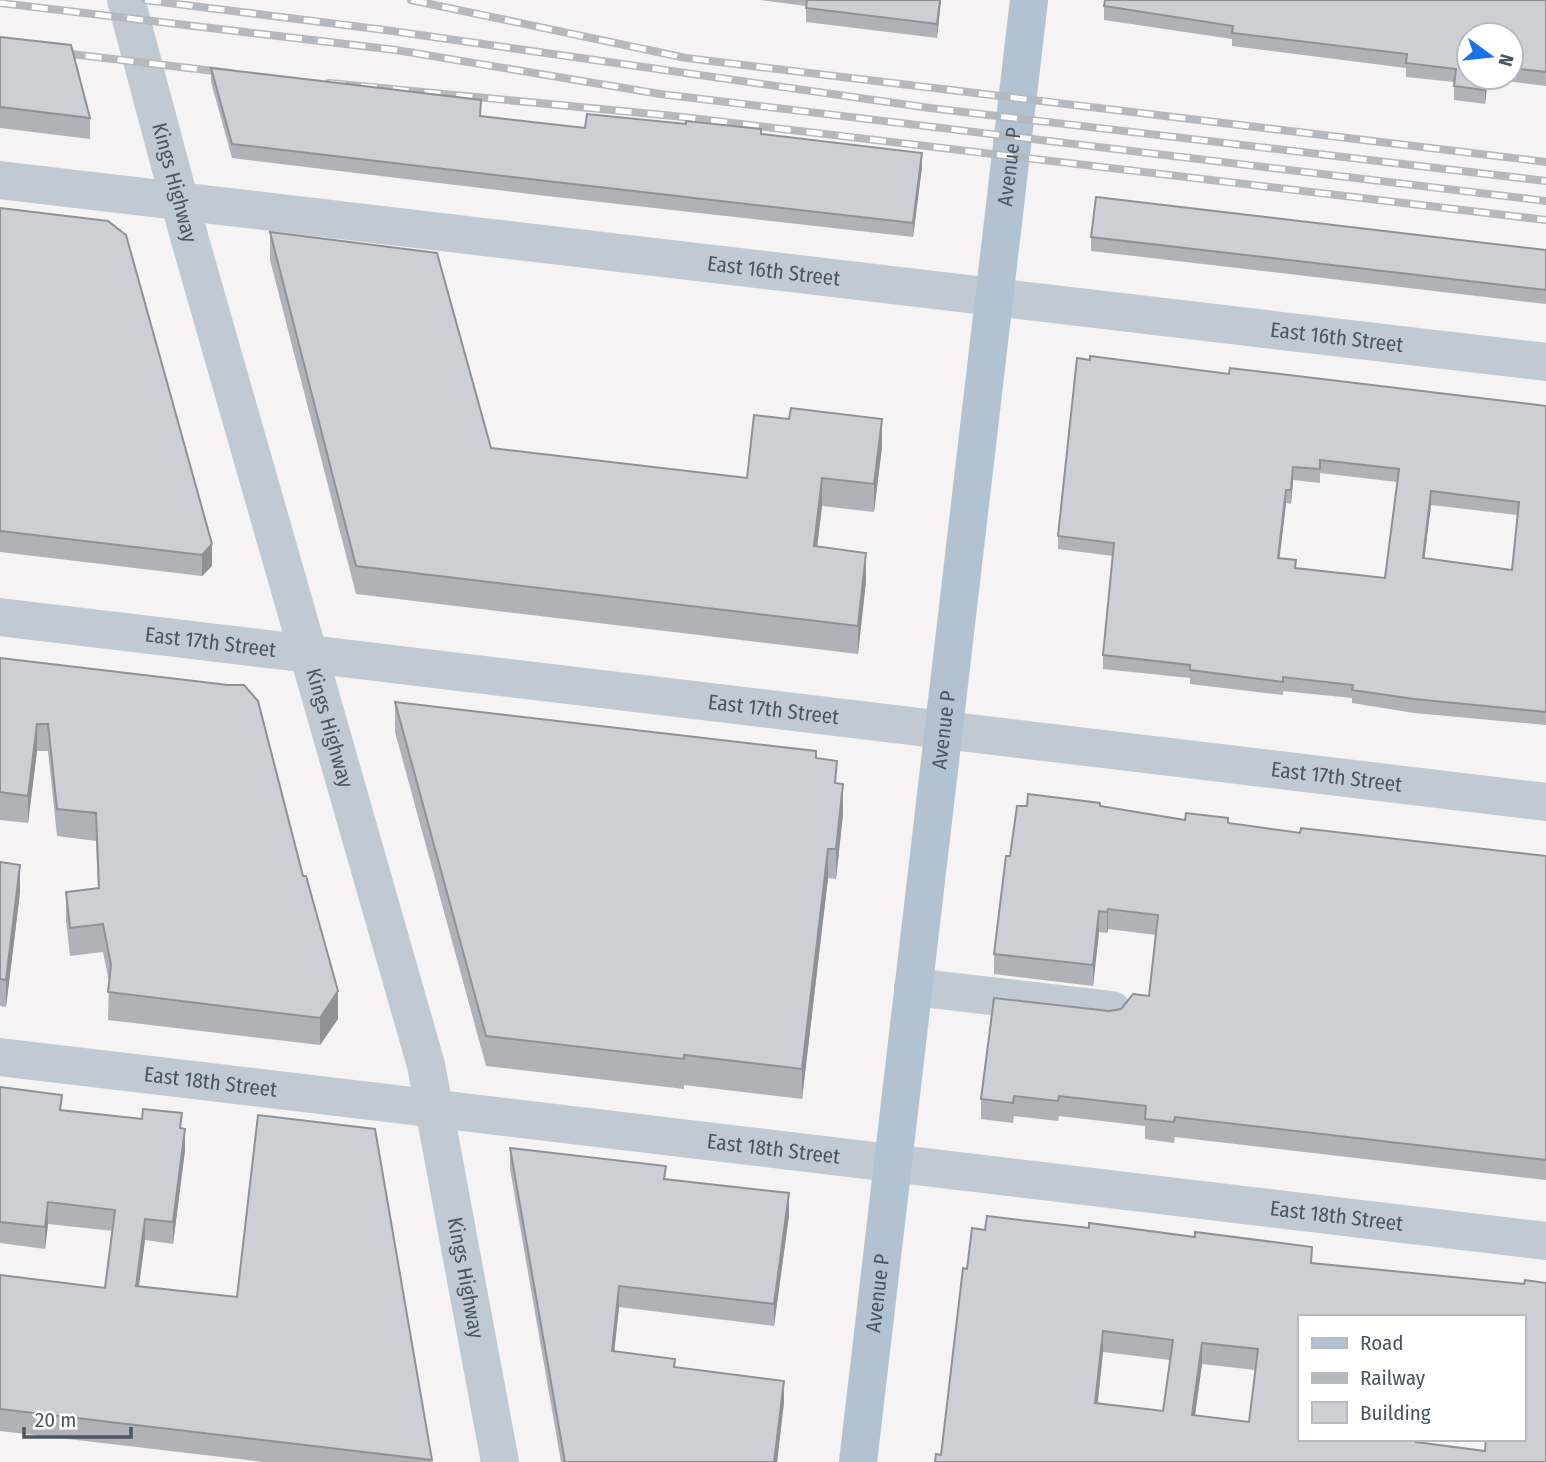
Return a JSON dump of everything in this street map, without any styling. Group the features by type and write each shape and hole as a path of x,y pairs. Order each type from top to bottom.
{"main road":[{"name":"Avenue P","path":"858,1462 1029,0"}],"street":[{"name":"Kings Highway","path":"127,0 179,200 426,1065 500,1462"},
{"name":"East 16th Street","path":"0,180 1546,362"},
{"name":"East 17th Street","path":"0,617 1546,802"},
{"path":"913,986 1112,1010"},
{"name":"East 18th Street","path":"0,1057 1546,1241"}],"building":[{"path":"807,0 940,0 937,24 806,8"},
{"path":"1105,0 1546,0 1546,72 1525,70 1525,21 1455,21 1455,69 1406,63 1407,54 1232,33 1233,26 1104,6"},
{"path":"0,37 71,45 90,118 0,107"},
{"path":"211,68 481,100 480,116 585,128 587,114 686,124 686,121 761,129 761,134 922,153 913,223 232,144"},
{"path":"1096,197 1546,250 1546,290 1091,237"},
{"path":"0,208 108,221 126,235 212,544 202,555 0,531"},
{"path":"270,232 437,253 491,448 747,478 754,415 789,419 791,408 882,419 874,484 822,478 814,546 866,553 858,626 356,566"},
{"path":"1090,356 1229,374 1230,368 1546,406 1546,712 1414,699 1352,690 1353,685 1283,677 1283,682 1190,670 1190,665 1103,655 1114,543 1058,536 1077,358 1090,360","holes":["1320,460 1399,469 1385,578 1295,568 1296,560 1278,558 1286,490 1291,490 1293,467 1320,469","1431,491 1519,502 1512,570 1423,558"]},
{"path":"0,658 244,685 258,701 303,876 306,876 338,991 320,1018 108,992 111,965 103,924 70,928 66,892 99,888 96,813 57,809 48,724 37,724 28,796 0,792"},
{"path":"395,702 816,751 816,758 837,761 835,783 843,784 836,849 828,849 802,1069 684,1055 684,1059 486,1036"},
{"path":"1028,794 1100,803 1100,806 1185,820 1186,813 1228,818 1228,823 1300,833 1301,828 1546,856 1546,1160 1175,1117 1174,1122 1145,1119 1146,1106 1059,1096 1058,1101 1014,1096 1013,1103 981,1099 994,998 1109,1011 1121,1009 1133,994 1149,996 1158,915 1108,909 1107,912 1099,911 1093,965 994,954 1006,856 1010,856 1017,806 1027,806"},
{"path":"0,862 20,865 6,980 0,979"},
{"path":"0,1087 62,1095 60,1110 142,1119 143,1109 182,1113 180,1128 185,1129 173,1222 145,1219 136,1286 237,1297 258,1115 375,1129 432,1460 0,1409 0,1275 105,1288 115,1210 48,1202 45,1227 0,1222"},
{"path":"510,1148 666,1166 664,1179 789,1193 774,1304 619,1286 612,1351 675,1359 674,1367 784,1381 774,1462 565,1462"},
{"path":"987,1216 1089,1228 1089,1223 1195,1237 1195,1232 1312,1247 1311,1263 1524,1284 1525,1280 1546,1283 1546,1462 935,1462 936,1454 941,1455 963,1268 967,1269 972,1228 985,1230","holes":["1103,1331 1173,1340 1163,1411 1095,1403","1202,1343 1258,1349 1249,1422 1192,1415"]}],"railway":[{"path":"145,0 385,30 930,108 1546,181"},
{"path":"411,0 686,58 1546,162"},
{"path":"0,3 396,50 660,94 1546,201"},
{"path":"54,52 231,73"},
{"path":"329,83 674,116 1546,220"}]}
